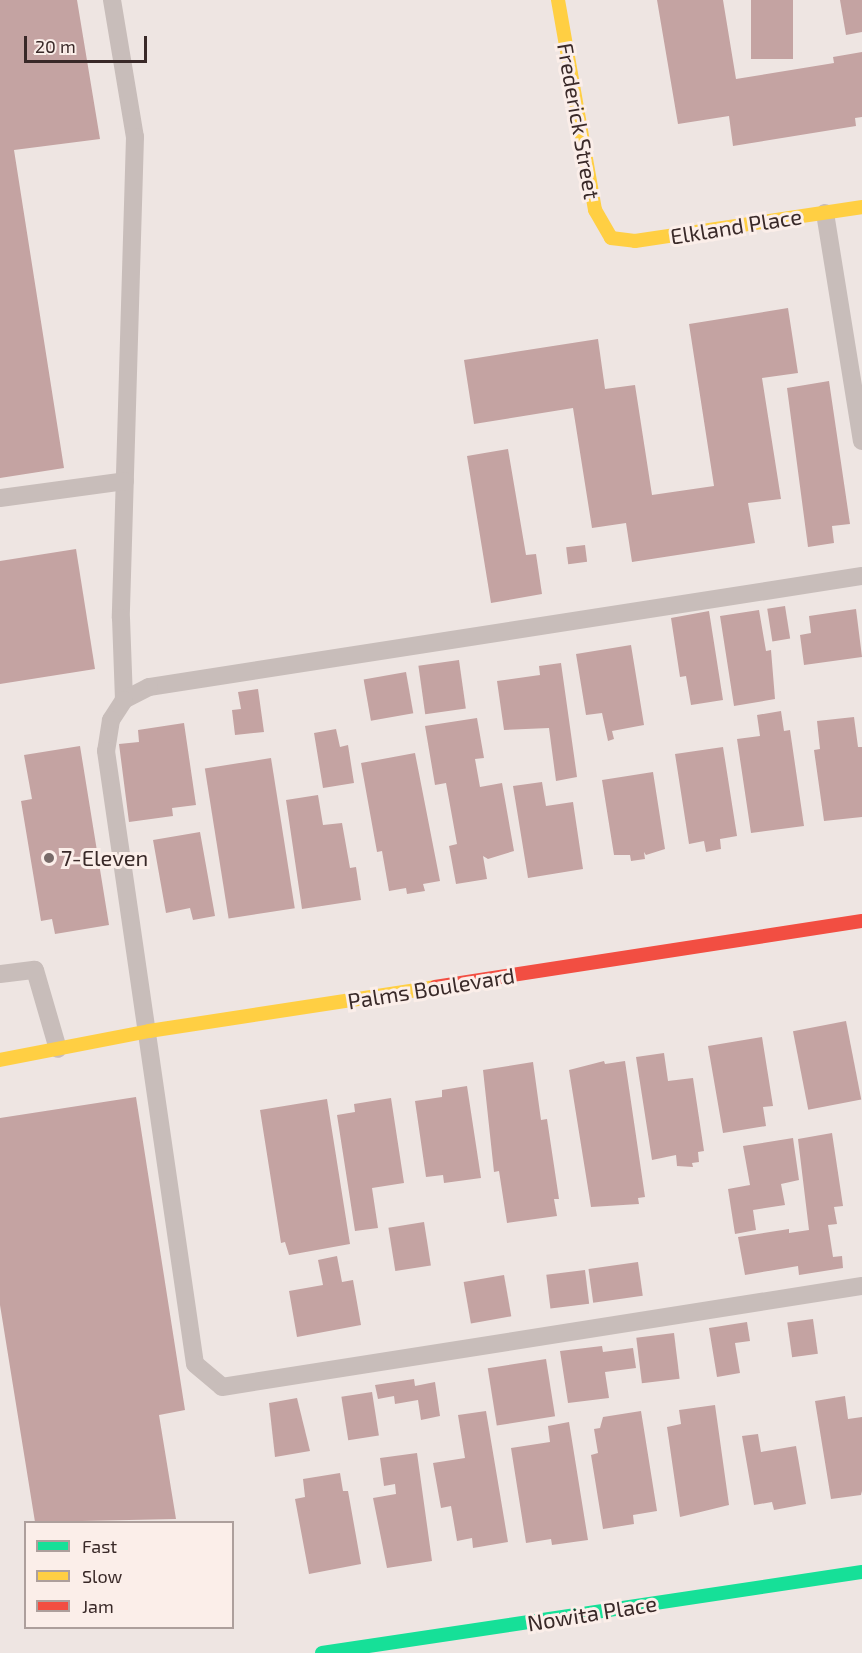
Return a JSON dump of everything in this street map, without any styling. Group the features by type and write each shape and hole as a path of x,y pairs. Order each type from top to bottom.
{"street":[{"name":"Frederick Street","path":"558,0 595,210 611,238"},
{"name":"Elkland Place","path":"611,238 635,242 862,207"},
{"name":"Palms Boulevard","path":"0,1060 149,1031 862,921"},
{"name":"Nowita Place","path":"322,1653 862,1572"}],"lane":[{"path":"112,0 135,137 121,618 124,700"},
{"path":"825,213 862,441"},
{"path":"0,498 125,481"},
{"path":"862,576 149,687 124,700 111,720 106,751 149,1031 195,1364 222,1387 862,1286"},
{"path":"0,974 35,970 58,1049"}],"building":[{"path":"0,0 77,0 100,139 14,150 64,468 0,478"},
{"path":"657,0 723,0 736,79 834,63 833,57 862,52 862,117 855,118 856,126 733,146 729,116 678,124"},
{"path":"751,0 793,0 793,59 751,59"},
{"path":"840,0 862,0 862,32 846,35"},
{"path":"788,308 798,373 762,378 781,499 748,503 755,543 632,562 626,523 592,528 573,408 474,424 464,360 598,339 605,389 635,385 652,495 714,486 689,324"},
{"path":"829,381 850,524 832,526 834,543 808,547 787,388"},
{"path":"508,449 526,555 536,554 542,594 491,603 467,456"},
{"path":"585,545 587,562 568,564 566,547"},
{"path":"76,549 95,669 0,684 0,561"},
{"path":"785,606 790,639 772,641 767,609"},
{"path":"856,609 862,657 804,665 800,635 811,633 809,616"},
{"path":"759,610 766,651 771,650 775,699 734,706 720,616"},
{"path":"709,611 723,700 691,705 686,676 680,677 671,618"},
{"path":"631,645 644,725 612,731 614,739 608,741 602,713 586,715 576,654"},
{"path":"459,660 466,709 425,714 418,666"},
{"path":"561,663 577,777 556,781 549,728 504,730 497,681 540,675 539,666"},
{"path":"406,672 413,713 371,721 364,679"},
{"path":"258,689 264,732 235,735 232,710 241,709 238,692"},
{"path":"781,711 784,731 790,730 804,826 751,833 737,739 760,736 757,715"},
{"path":"854,717 858,747 862,747 862,817 824,821 814,750 820,749 817,721"},
{"path":"477,718 484,758 475,759 480,787 502,783 514,851 488,859 483,856 487,879 456,884 449,846 457,844 446,783 435,785 425,726"},
{"path":"184,723 196,805 172,808 173,816 129,822 119,744 139,742 138,730"},
{"path":"336,729 340,747 348,745 354,783 323,788 314,733"},
{"path":"80,746 109,925 55,934 52,919 41,921 21,801 32,799 24,755"},
{"path":"723,747 737,836 720,839 721,849 706,852 704,841 689,844 675,754"},
{"path":"415,753 440,881 423,884 425,891 407,894 406,888 389,891 382,851 377,852 361,763"},
{"path":"271,758 295,908 229,919 205,768"},
{"path":"653,772 665,849 646,855 644,852 645,859 631,861 630,855 614,855 602,780"},
{"path":"542,782 546,806 573,802 583,869 528,878 513,786"},
{"path":"318,795 323,825 342,823 350,868 356,867 361,900 302,909 286,800"},
{"path":"200,832 215,916 193,920 190,908 166,913 153,840"},
{"path":"846,1021 861,1100 808,1110 793,1031"},
{"path":"762,1037 773,1106 763,1107 766,1126 723,1133 708,1046"},
{"path":"664,1053 668,1081 693,1078 704,1151 698,1152 699,1162 692,1163 693,1167 677,1166 676,1155 652,1160 636,1057"},
{"path":"604,1061 605,1064 625,1061 645,1197 638,1198 639,1204 591,1207 569,1070"},
{"path":"533,1062 541,1120 547,1119 559,1199 554,1199 557,1216 507,1223 499,1171 494,1172 483,1070"},
{"path":"467,1086 481,1178 444,1183 443,1175 426,1177 415,1101 442,1097 442,1090"},
{"path":"136,1097 185,1410 159,1415 176,1519 35,1521 0,1305 0,1118"},
{"path":"391,1098 404,1183 372,1188 378,1228 355,1231 337,1115 355,1112 354,1104"},
{"path":"327,1099 350,1244 289,1255 285,1242 281,1243 260,1110"},
{"path":"832,1133 843,1206 834,1207 837,1224 828,1225 833,1257 842,1256 843,1268 799,1275 798,1266 745,1275 738,1237 789,1229 789,1233 809,1230 798,1139"},
{"path":"793,1138 799,1180 781,1184 785,1205 753,1210 756,1230 735,1234 728,1189 750,1185 743,1146"},
{"path":"424,1222 431,1265 395,1271 388,1228"},
{"path":"337,1256 342,1282 353,1280 361,1325 297,1337 289,1291 323,1285 318,1260"},
{"path":"638,1262 643,1296 593,1303 588,1269"},
{"path":"585,1270 589,1304 550,1308 546,1275"},
{"path":"504,1275 511,1316 471,1323 464,1282"},
{"path":"813,1319 818,1354 792,1357 787,1323"},
{"path":"747,1322 750,1341 735,1343 740,1373 717,1377 709,1328"},
{"path":"674,1333 680,1379 642,1383 636,1338"},
{"path":"602,1346 603,1352 633,1348 636,1368 605,1372 609,1398 568,1403 560,1351"},
{"path":"546,1359 555,1416 497,1426 488,1368"},
{"path":"414,1379 415,1386 435,1382 440,1416 421,1420 418,1400 395,1404 394,1396 378,1399 375,1385"},
{"path":"372,1392 379,1435 348,1440 341,1397"},
{"path":"845,1396 848,1419 862,1417 862,1491 861,1495 831,1499 815,1401"},
{"path":"297,1398 310,1451 275,1457 269,1403"},
{"path":"715,1405 729,1505 680,1517 667,1427 681,1424 679,1410"},
{"path":"486,1411 508,1542 473,1548 472,1538 457,1541 451,1506 441,1508 433,1463 465,1458 458,1415"},
{"path":"641,1411 657,1511 633,1515 634,1524 603,1529 591,1455 598,1453 594,1429 600,1428 603,1417"},
{"path":"569,1422 588,1540 552,1545 551,1539 526,1543 511,1448 550,1442 548,1426"},
{"path":"758,1434 761,1452 796,1446 806,1504 774,1510 772,1502 754,1505 742,1436"},
{"path":"417,1453 432,1561 387,1568 373,1498 396,1494 395,1484 384,1486 380,1458"},
{"path":"340,1473 343,1491 348,1491 361,1564 309,1574 295,1499 305,1497 303,1479"}],"traffic: fast":[{"path":"322,1653 862,1572"}],"traffic: slow":[{"path":"558,0 595,210 611,238 635,241 862,207"},
{"path":"0,1060 149,1031 435,987"}],"traffic: jam":[{"path":"435,987 862,921"}],"place":[{"name":"7-Eleven","path":"49,858"}]}
